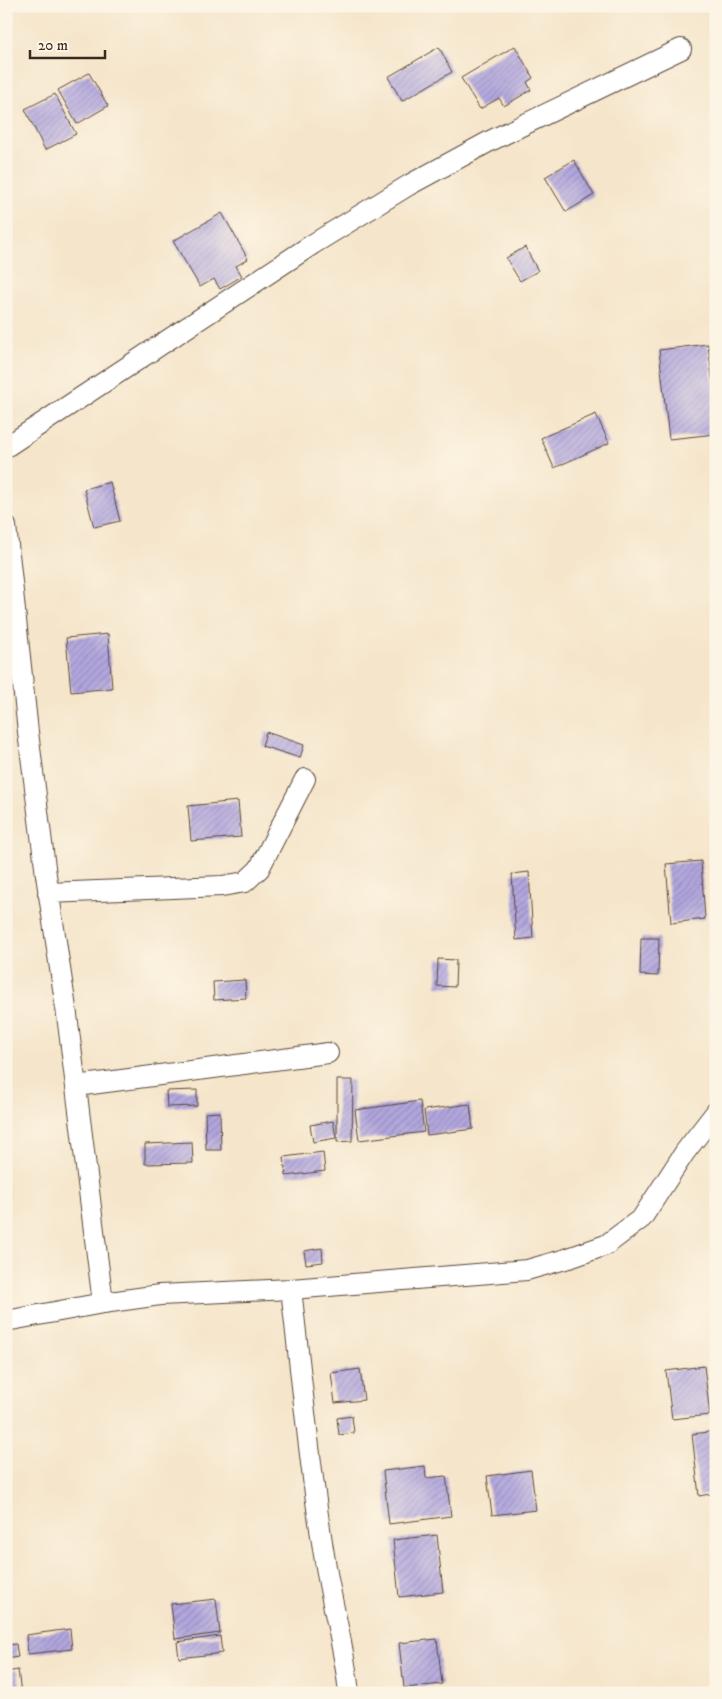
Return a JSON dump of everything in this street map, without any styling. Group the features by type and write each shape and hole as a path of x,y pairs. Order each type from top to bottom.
{"street":[{"path":"6,447 313,244 409,185 490,141 681,50"},
{"path":"6,526 28,732 48,893 67,1015 103,1303"},
{"path":"48,893 222,886 245,882 260,869 305,779"},
{"path":"76,1086 328,1053"},
{"path":"6,1321 103,1303 160,1295 291,1289 527,1270 606,1245 642,1218 685,1152 716,1112"},
{"path":"291,1289 326,1565 347,1667 350,1693"}],"building":[{"path":"515,46 533,78 527,82 531,90 504,106 499,98 480,109 461,78"},
{"path":"439,47 452,72 402,101 388,77"},
{"path":"89,73 108,106 77,124 58,90"},
{"path":"55,94 76,134 45,150 25,109"},
{"path":"574,160 594,195 566,212 545,177"},
{"path":"222,213 248,259 236,266 242,276 220,289 214,279 200,287 173,241"},
{"path":"525,247 538,271 520,281 506,258"},
{"path":"708,344 716,409 716,434 669,439 659,350"},
{"path":"596,414 609,443 554,468 541,438"},
{"path":"110,482 120,521 94,527 84,489"},
{"path":"108,634 112,688 71,692 66,638"},
{"path":"266,732 304,745 300,758 262,746"},
{"path":"238,801 241,837 191,841 188,806"},
{"path":"701,861 705,919 671,923 666,864"},
{"path":"529,872 533,938 516,940 512,874"},
{"path":"641,938 659,938 658,976 640,975"},
{"path":"438,959 456,960 455,987 437,986"},
{"path":"245,980 246,998 214,1000 213,982"},
{"path":"337,1080 353,1080 352,1141 337,1142"},
{"path":"197,1090 197,1106 167,1107 166,1091"},
{"path":"420,1101 424,1132 359,1140 355,1110"},
{"path":"470,1104 473,1129 427,1135 424,1110"},
{"path":"220,1112 221,1150 206,1150 205,1113"},
{"path":"333,1121 336,1138 313,1142 310,1125"},
{"path":"192,1142 193,1163 145,1164 145,1144"},
{"path":"323,1152 325,1171 286,1176 284,1157"},
{"path":"322,1248 323,1262 306,1264 304,1251"},
{"path":"704,1366 710,1415 672,1419 666,1371"},
{"path":"360,1369 364,1400 335,1403 331,1373"},
{"path":"352,1416 354,1433 339,1435 337,1418"},
{"path":"716,1431 716,1493 699,1496 692,1434"},
{"path":"425,1466 426,1478 446,1476 451,1516 389,1524 383,1471"},
{"path":"531,1470 536,1510 492,1515 487,1476"},
{"path":"437,1535 443,1592 399,1597 393,1540"},
{"path":"216,1599 220,1633 175,1639 171,1604"},
{"path":"70,1629 72,1649 28,1654 26,1635"},
{"path":"220,1636 222,1653 179,1658 177,1642"},
{"path":"437,1639 442,1684 404,1688 399,1643"},
{"path":"16,1644 18,1657 6,1659 6,1645"},
{"path":"18,1670 21,1693 6,1693 6,1672"}]}
